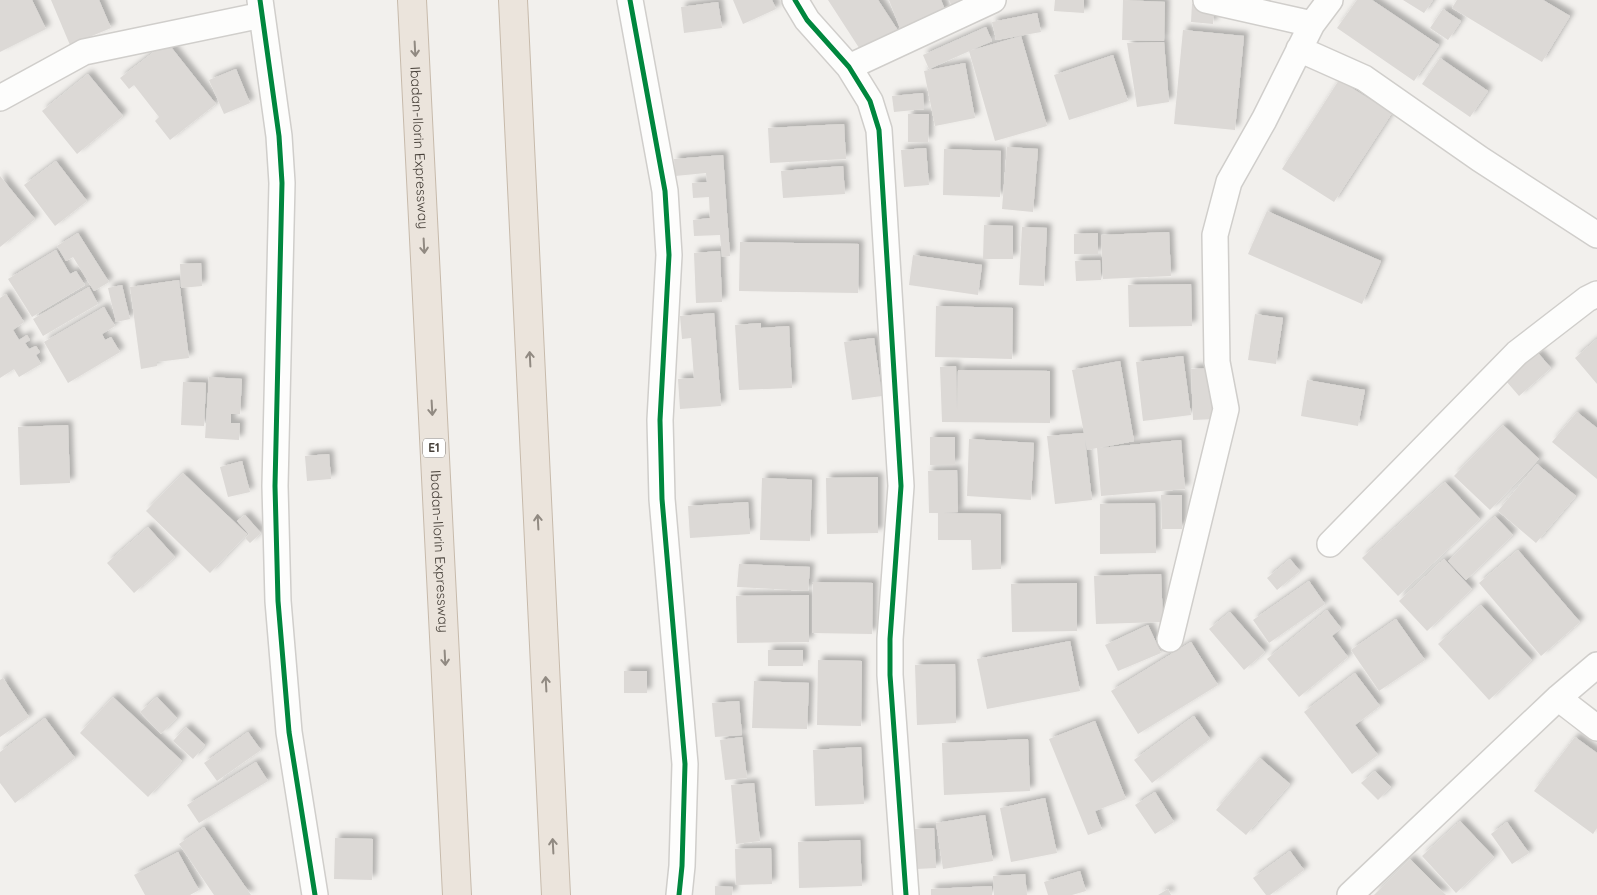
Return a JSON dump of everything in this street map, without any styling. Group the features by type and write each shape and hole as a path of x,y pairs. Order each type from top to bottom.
{"highway":[{"name":"Ibadan-Ilorin Expressway","path":"412,0 457,895"},
{"path":"513,0 556,895"}],"street":[{"path":"630,0 664,191 669,255 660,420 662,499 685,764 682,866 679,895"},
{"path":"796,0 807,20 849,67 870,101 879,130 901,486 890,639 890,675 906,895"},
{"path":"849,67 993,0"},
{"path":"1206,0 1312,24"},
{"path":"1170,639 1226,409 1217,362 1215,235 1229,182 1264,120 1312,24 1330,0"},
{"path":"0,98 84,52 261,7 279,136 282,183 275,486 278,601 289,732 315,895"},
{"path":"1299,49 1364,78 1480,160 1597,235"},
{"path":"1330,544 1517,353 1587,299 1597,294"},
{"path":"1350,895 1558,698 1597,665"},
{"path":"1558,698 1597,728"}],"building":[{"path":"0,0 32,0 46,29 0,52"},
{"path":"51,0 99,0 111,28 70,45"},
{"path":"733,0 772,0 776,9 743,24"},
{"path":"828,0 878,0 899,32 863,54"},
{"path":"889,0 941,0 946,12 901,31"},
{"path":"949,0 984,0 955,13"},
{"path":"1055,0 1084,0 1084,13 1054,11"},
{"path":"1123,0 1165,2 1164,41 1122,40"},
{"path":"1357,0 1372,0 1439,45 1414,81 1337,28"},
{"path":"1403,0 1433,0 1424,13"},
{"path":"1457,0 1543,0 1570,16 1542,62 1452,8"},
{"path":"718,2 722,28 684,33 681,7"},
{"path":"1192,4 1214,5 1213,24 1191,22"},
{"path":"1443,9 1461,21 1448,40 1430,28"},
{"path":"1037,13 1041,32 996,40 992,22"},
{"path":"986,27 992,41 929,69 923,55"},
{"path":"1183,30 1244,36 1235,130 1174,124"},
{"path":"1021,36 1047,126 995,141 969,51"},
{"path":"167,42 216,104 170,140 155,121 159,117 134,85 129,89 120,78"},
{"path":"1164,42 1169,102 1137,107 1127,43"},
{"path":"1113,55 1128,101 1069,120 1054,75"},
{"path":"1440,58 1488,91 1470,117 1422,84"},
{"path":"965,63 975,118 935,126 924,71"},
{"path":"236,69 250,103 224,114 209,80"},
{"path":"88,74 123,116 77,154 42,111"},
{"path":"1339,80 1392,113 1334,202 1282,169"},
{"path":"923,93 924,109 894,112 892,96"},
{"path":"908,114 929,114 928,142 908,142"},
{"path":"844,124 846,159 770,163 768,128"},
{"path":"1007,147 1038,149 1033,212 1002,209"},
{"path":"926,148 929,185 904,187 901,150"},
{"path":"944,149 1001,151 1000,197 943,195"},
{"path":"723,155 730,256 722,257 720,235 694,236 693,220 710,218 709,197 693,198 692,183 707,182 706,173 675,176 674,159"},
{"path":"56,161 87,201 55,226 24,185"},
{"path":"843,166 845,194 783,198 781,171"},
{"path":"0,176 35,219 0,247"},
{"path":"1267,211 1381,261 1362,304 1248,254"},
{"path":"984,225 1013,226 1013,259 983,259"},
{"path":"1022,227 1047,228 1044,286 1019,285"},
{"path":"1169,232 1171,276 1103,279 1101,235"},
{"path":"78,233 109,282 94,291 73,257 66,261 57,246"},
{"path":"1098,233 1098,254 1074,254 1074,234"},
{"path":"740,242 859,244 858,293 739,291"},
{"path":"56,250 70,274 76,271 85,285 32,317 8,279"},
{"path":"720,251 722,302 696,303 694,253"},
{"path":"913,255 982,265 978,295 909,285"},
{"path":"1100,260 1101,280 1076,281 1075,261"},
{"path":"201,263 202,286 181,288 180,264"},
{"path":"179,280 189,358 157,362 157,366 141,369 130,287"},
{"path":"1191,284 1192,326 1129,327 1128,285"},
{"path":"122,285 130,319 116,322 108,288"},
{"path":"89,287 98,304 43,336 33,319"},
{"path":"6,294 24,322 13,330 19,340 27,335 30,340 25,343 29,349 36,346 40,352 36,355 41,364 19,377 14,369 0,378 0,298"},
{"path":"936,306 1013,308 1012,359 935,357"},
{"path":"104,307 115,326 102,334 105,340 111,337 120,352 68,383 44,342"},
{"path":"714,313 721,406 680,409 678,379 694,378 691,338 682,339 680,316"},
{"path":"1255,314 1283,318 1276,364 1248,360"},
{"path":"761,323 761,328 789,326 792,388 739,390 735,325"},
{"path":"874,338 882,396 852,400 844,342"},
{"path":"1597,339 1597,384 1575,358"},
{"path":"1538,353 1551,368 1519,396 1506,381"},
{"path":"1183,356 1191,415 1143,421 1136,362"},
{"path":"1120,361 1134,441 1099,448 1181,440 1185,489 1101,496 1097,448 1087,450 1085,440 1092,500 1055,504 1047,436 1084,433 1072,370"},
{"path":"956,366 957,410 958,370 1050,371 1050,423 942,422 940,367"},
{"path":"1213,368 1215,419 1193,420 1191,369"},
{"path":"209,377 242,379 240,414 231,414 231,423 240,423 239,440 205,438"},
{"path":"1307,380 1365,390 1358,426 1301,416"},
{"path":"183,382 206,383 204,426 181,425"},
{"path":"1577,412 1597,428 1597,479 1552,442"},
{"path":"68,425 70,483 20,485 18,427"},
{"path":"1503,425 1539,459 1490,510 1454,476"},
{"path":"930,437 955,437 955,465 930,465"},
{"path":"969,439 1034,443 1031,500 967,496"},
{"path":"329,454 331,479 307,481 305,456"},
{"path":"242,461 250,492 228,497 220,467"},
{"path":"1537,464 1576,496 1536,543 1498,511"},
{"path":"957,470 958,512 943,513 1001,514 1001,569 972,570 971,540 938,540 938,513 929,513 928,471"},
{"path":"183,473 247,534 210,573 146,511"},
{"path":"878,477 878,533 827,534 826,478"},
{"path":"762,478 812,480 810,541 760,540"},
{"path":"1445,482 1480,519 1398,596 1362,558"},
{"path":"1161,495 1182,495 1182,529 1162,529"},
{"path":"748,502 750,534 690,538 688,506"},
{"path":"1155,503 1156,553 1100,554 1100,504"},
{"path":"245,515 261,533 250,543 245,538 249,534 237,521"},
{"path":"1495,516 1513,535 1466,580 1448,561"},
{"path":"148,527 175,557 134,593 107,563"},
{"path":"1518,550 1580,622 1541,656 1479,583"},
{"path":"1290,559 1300,571 1277,590 1267,578"},
{"path":"1444,559 1472,589 1427,631 1399,601"},
{"path":"739,564 810,567 808,591 737,587"},
{"path":"1161,574 1163,622 1096,624 1094,576"},
{"path":"1309,581 1325,604 1269,643 1253,620"},
{"path":"813,582 873,583 872,634 812,633"},
{"path":"1077,583 1077,631 1012,632 1011,584"},
{"path":"809,595 809,642 737,643 736,596"},
{"path":"1481,605 1532,660 1489,700 1438,644"},
{"path":"1327,610 1341,628 1332,636 1348,657 1299,697 1267,659"},
{"path":"1230,612 1265,652 1244,670 1209,629"},
{"path":"1396,619 1425,660 1379,691 1351,650"},
{"path":"1148,625 1161,653 1118,671 1105,645"},
{"path":"1070,641 1080,691 987,709 977,659"},
{"path":"1191,642 1218,685 1138,734 1111,691"},
{"path":"768,650 803,650 803,666 768,666"},
{"path":"818,660 862,661 861,726 817,725"},
{"path":"955,664 956,723 917,725 915,665"},
{"path":"624,671 647,671 647,693 624,693"},
{"path":"1355,673 1380,706 1355,725 1378,755 1352,774 1304,712"},
{"path":"3,678 29,717 0,737 0,680"},
{"path":"754,681 809,683 807,729 752,728"},
{"path":"113,697 182,761 148,797 80,733"},
{"path":"157,697 177,718 161,734 140,712"},
{"path":"739,701 742,735 715,737 712,703"},
{"path":"1194,716 1210,739 1152,783 1134,760"},
{"path":"45,718 75,758 15,803 0,783 0,752"},
{"path":"1095,721 1126,799 1095,811 1102,830 1088,835 1049,739"},
{"path":"186,727 205,745 193,759 173,741"},
{"path":"248,732 261,750 217,781 204,763"},
{"path":"742,737 747,778 725,780 720,740"},
{"path":"1575,737 1597,753 1597,828 1593,834 1534,791"},
{"path":"1028,739 1030,791 944,795 942,743"},
{"path":"861,747 864,804 815,806 813,750"},
{"path":"1260,758 1290,784 1246,835 1216,810"},
{"path":"256,762 268,781 199,823 187,805"},
{"path":"1375,771 1391,787 1378,800 1361,783"},
{"path":"754,783 760,841 736,844 731,785"},
{"path":"1155,792 1174,822 1155,834 1135,805"},
{"path":"1045,798 1057,853 1011,862 1000,808"},
{"path":"985,815 993,861 943,869 936,823"},
{"path":"1460,821 1494,857 1456,893 1422,856"},
{"path":"1507,822 1529,853 1512,864 1491,834"},
{"path":"204,827 251,895 214,895 179,844"},
{"path":"934,828 936,868 916,869 914,829"},
{"path":"335,838 373,839 372,880 334,879"},
{"path":"860,840 862,886 799,888 798,842"},
{"path":"771,848 772,884 736,885 735,849"},
{"path":"1290,851 1304,870 1270,895 1266,895 1253,878"},
{"path":"178,852 199,890 190,895 145,895 134,875"},
{"path":"1410,859 1446,895 1374,895"},
{"path":"1080,871 1086,891 1072,895 1048,895 1044,882"},
{"path":"1025,874 1027,895 994,895 993,876"},
{"path":"715,886 733,887 732,895 715,895"},
{"path":"992,886 992,895 931,895 931,889"},
{"path":"1168,889 1171,895 1158,895"}],"cycle path":[{"path":"260,0 279,136 282,183 275,486 278,601 289,732 315,895"},
{"path":"630,0 665,191 669,255 660,420 662,499 685,764 682,866 679,895"},
{"path":"795,0 807,20 849,67 870,101 879,130 901,486 890,639 890,675 906,895"}]}
